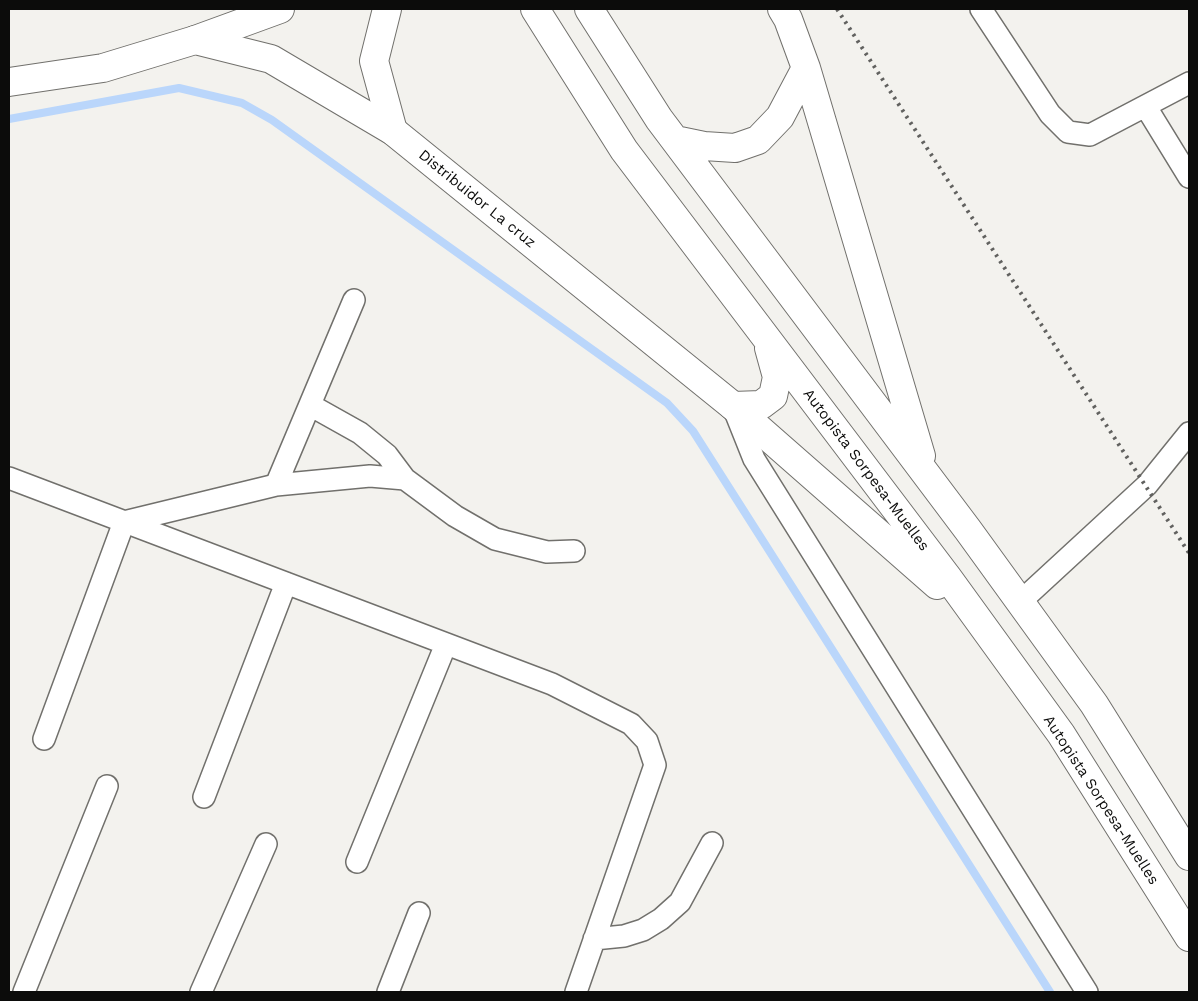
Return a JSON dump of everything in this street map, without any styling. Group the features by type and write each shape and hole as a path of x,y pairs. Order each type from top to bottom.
{"main road":[{"path":"9,82 103,68 195,40 280,9"},
{"path":"387,9 374,61 393,131"},
{"name":"Autopista Sorpesa-Muelles","path":"535,9 624,150 1062,734 1189,938"},
{"path":"589,9 659,119 926,475 1094,704 1189,856"},
{"path":"782,9 788,18 806,68 926,475"},
{"name":"Distribuidor La cruz","path":"195,40 271,58 393,131 733,406 902,552 986,631"},
{"path":"675,140 704,146 734,148 758,140 780,117 806,68"},
{"path":"733,406 761,406 773,396 777,377 766,337"}],"street":[{"path":"981,9 1050,114 1068,132 1090,135 1146,108 1189,84"},
{"path":"1146,108 1189,177"},
{"path":"276,485 354,300"},
{"path":"310,405 360,432 387,455 405,479 455,516 495,538 547,552 574,551"},
{"path":"733,406 754,459 1087,992"},
{"path":"1020,602 1147,485 1189,433"},
{"path":"124,522 276,485 370,476 405,479"},
{"path":"9,478 552,684 631,724 647,741 655,765 576,992"},
{"path":"44,739 124,522"},
{"path":"204,797 286,583"},
{"path":"357,862 446,644"},
{"path":"24,992 107,786"},
{"path":"594,939 624,936 643,930 662,919 680,902 712,843"},
{"path":"201,992 266,844"},
{"path":"388,992 419,913"}],"waterway":[{"path":"9,119 179,88 242,103 272,120 667,403 693,431 1050,992"}],"railway":[{"path":"837,9 1189,553"}]}
